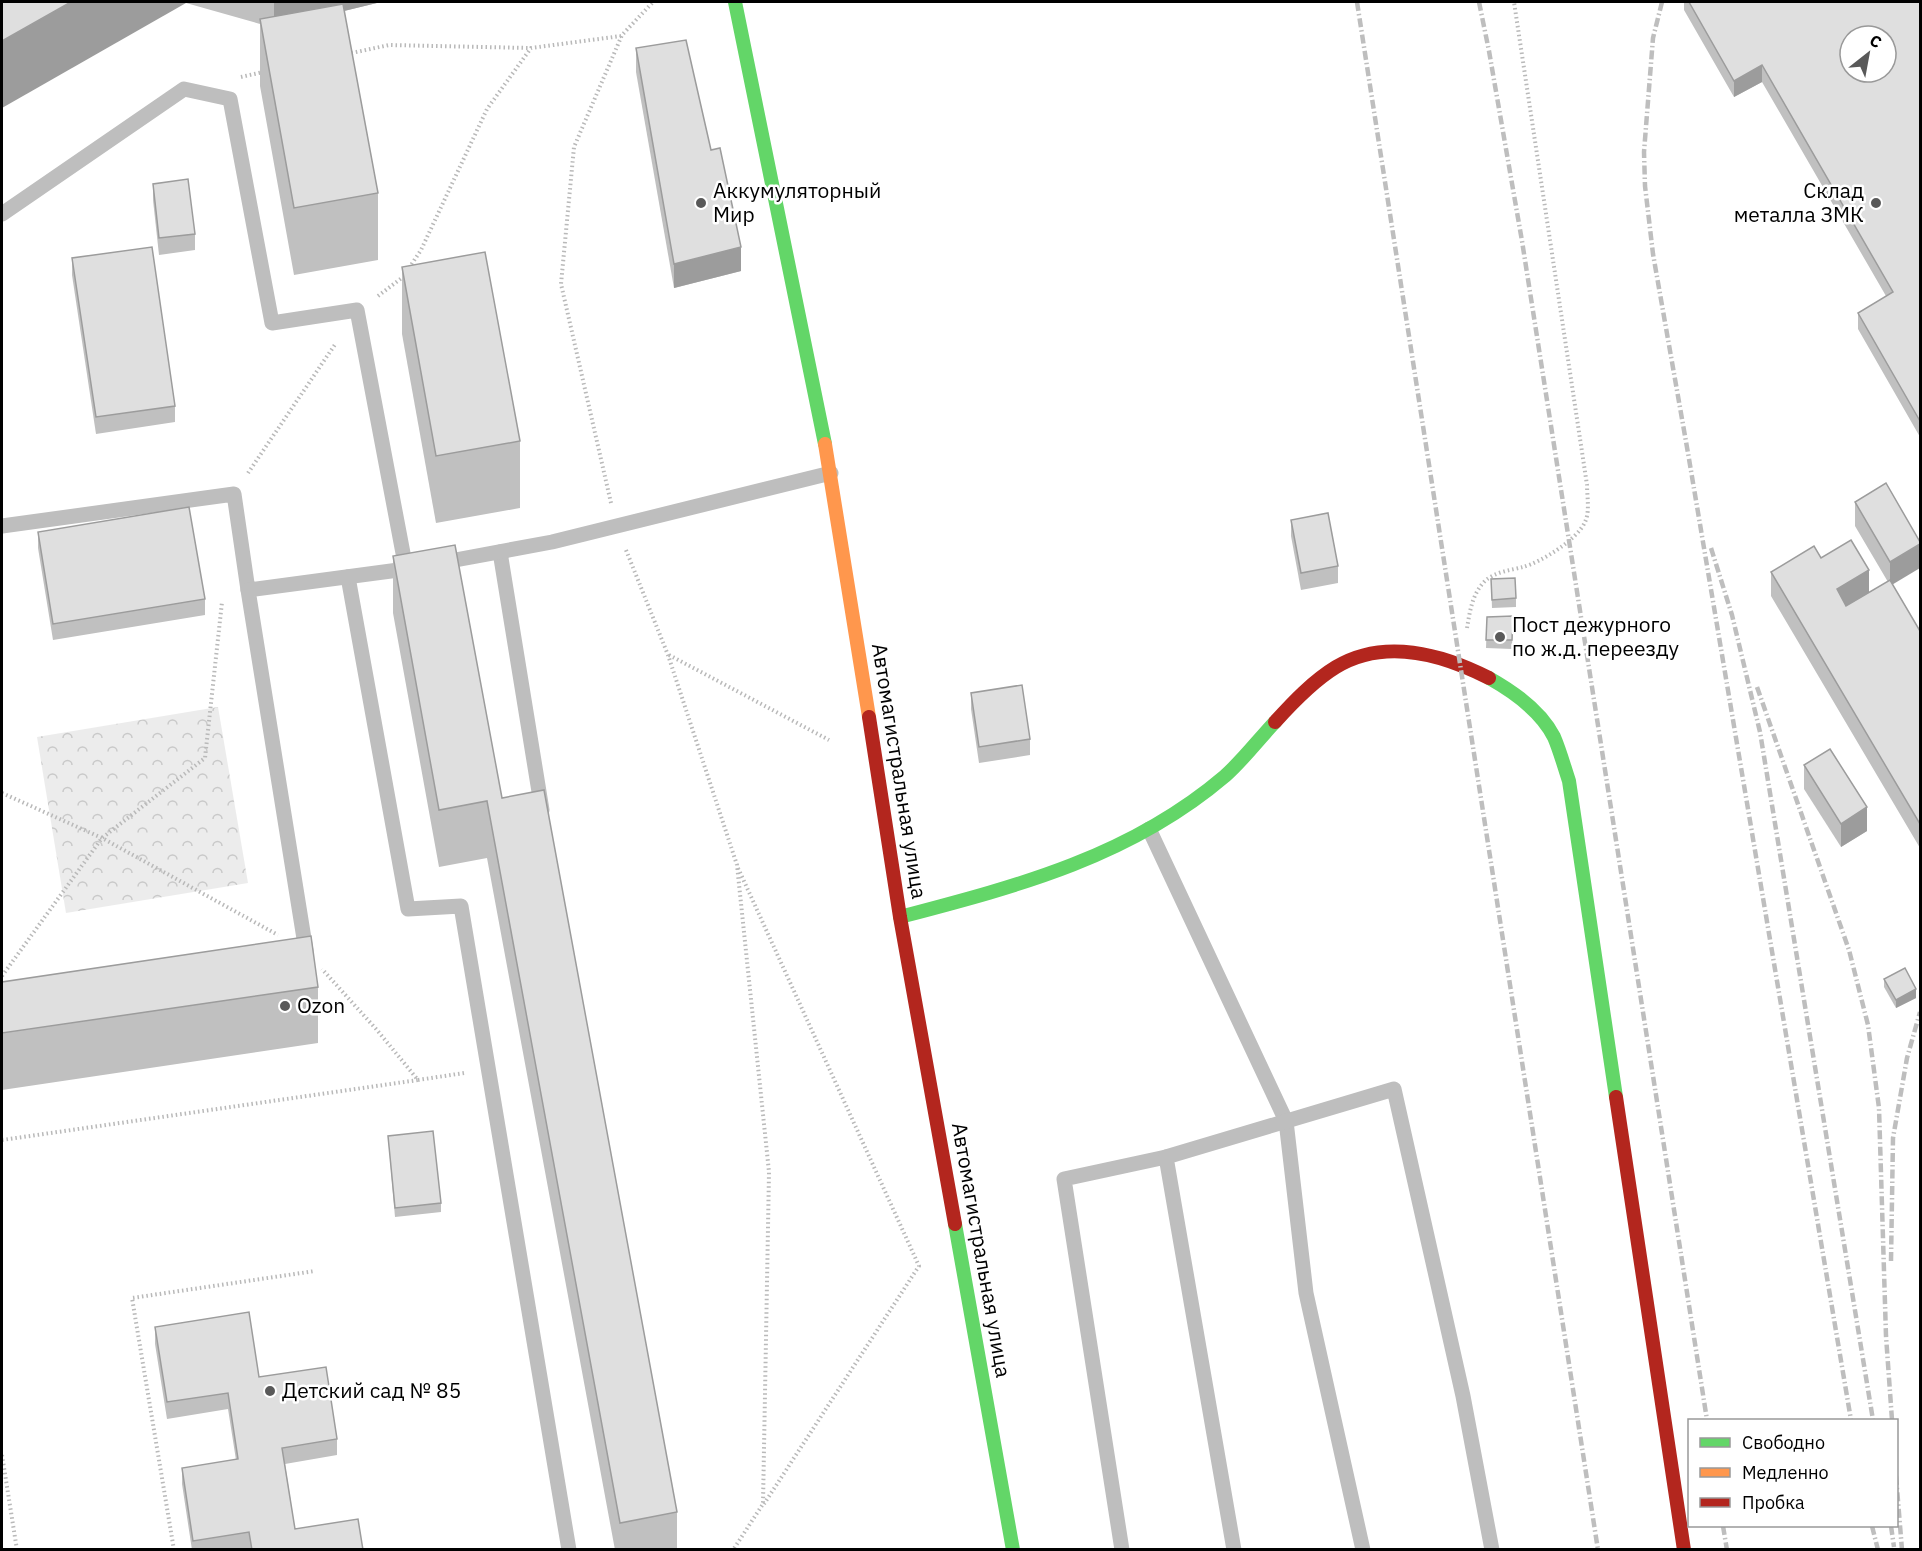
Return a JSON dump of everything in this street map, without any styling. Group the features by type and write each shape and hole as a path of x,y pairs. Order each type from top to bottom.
{"street":[{"name":"Автомагистральная улица","path":"735,2 831,473 900,917 1013,1550"},
{"path":"900,917 1024,883 1081,864 1122,845 1207,790 1231,771 1304,692 1354,656 1378,650 1409,649 1444,659 1485,676 1510,690 1550,729 1569,781 1684,1550"}],"lane":[{"path":"2,214 184,89 230,99 272,323 357,310 406,569"},
{"path":"248,590 406,569 500,552 831,473"},
{"path":"2,526 234,494 306,951 282,954"},
{"path":"500,552 544,820"},
{"path":"348,577 408,909 461,906 570,1550"},
{"path":"1149,829 1286,1121 1306,1293 1363,1550"},
{"path":"1122,1550 1064,1179 1166,1157 1394,1089 1463,1396 1492,1550"},
{"path":"1166,1157 1234,1550"}],"path":[{"path":"653,2 622,35 574,147 561,284 616,526 668,655 736,865 919,1266 733,1550"},
{"path":"1467,628 1476,591 1486,579 1533,564 1568,541 1586,522 1588,504 1514,2"},
{"path":"343,55 389,45 531,48 622,35"},
{"path":"234,494 357,310 402,279 420,250 487,109 531,48"},
{"path":"230,79 264,72"},
{"path":"2,976 102,838 205,758 223,597"},
{"path":"668,655 829,740"},
{"path":"2,793 102,838 306,951 377,1030 418,1080"},
{"path":"736,865 770,1172 763,1504"},
{"path":"2,1140 489,1069"},
{"path":"174,1550 132,1298 315,1271"},
{"path":"2,1455 17,1550"}],"green space":[{"path":"218,707 248,883 66,913 37,737"}],"building":[{"path":"2,2 71,2 2,41"},
{"name":"Склад металла ЗМК","path":"1689,2 1920,2 1920,421 1858,313 1893,292 1762,65 1734,81"},
{"path":"343,4 378,193 294,208 260,19"},
{"path":"686,40 711,150 720,148 741,247 674,264 636,48"},
{"path":"188,179 195,234 159,238 153,184"},
{"path":"152,247 175,406 96,417 72,258"},
{"path":"485,252 520,441 436,456 402,267"},
{"path":"1886,483 1920,542 1890,562 1855,502"},
{"path":"189,507 205,599 53,624 38,532"},
{"path":"1328,513 1338,566 1301,573 1291,520"},
{"path":"1851,540 1869,570 1837,589 1846,606 1890,580 1920,631 1920,824 1771,572 1814,546 1821,558"},
{"path":"455,545 502,798 544,790 677,1512 620,1523 487,801 439,810 393,556"},
{"path":"1515,578 1516,598 1492,600 1491,579"},
{"name":"Пост дежурного по ж.д. переезду","path":"1513,616 1512,640 1486,640 1487,617"},
{"path":"1022,685 1030,739 979,747 971,693"},
{"path":"1830,749 1867,807 1841,824 1804,765"},
{"path":"311,936 318,987 2,1033 2,982"},
{"path":"1905,968 1916,989 1896,1000 1884,979"},
{"path":"433,1131 441,1203 395,1208 388,1136"},
{"path":"249,1312 259,1377 326,1367 337,1439 282,1448 295,1529 358,1519 363,1550 252,1550 249,1532 193,1541 182,1468 238,1459 228,1393 167,1402 155,1327"}],"railway":[{"path":"1357,2 1598,1550"},
{"path":"1479,2 1522,241 1707,1419"},
{"path":"1662,2 1653,38 1644,152 1645,186 1653,254 1851,1419"},
{"path":"1711,548 1732,615 1760,732 1873,1419"},
{"path":"1757,687 1849,950 1868,1025 1879,1108 1886,1336 1892,1419"},
{"path":"1891,1261 1893,1138 1907,1058 1920,1012"},
{"path":"1898,1501 1902,1550"},
{"path":"1723,1527 1727,1550"},
{"path":"1872,1527 1878,1550"},
{"path":"1891,1527 1894,1547"}],"traffic: fast":[{"path":"735,2 825,444"},
{"path":"1489,678 1508,689 1542,719 1554,737 1569,781 1616,1097"},
{"path":"900,917 1030,880 1112,848 1151,828 1189,804 1225,776 1275,722"},
{"path":"955,1224 1013,1550"}],"traffic: slow":[{"path":"825,444 869,717"}],"traffic: jam":[{"path":"1275,722 1304,692 1336,667 1354,658 1374,653 1393,651 1433,656 1489,678"},
{"path":"869,717 900,917 955,1224"},
{"path":"1616,1097 1684,1550"}],"place":[{"name":"Аккумуляторный Мир","path":"701,203"},
{"name":"Склад металла ЗМК","path":"1876,203"},
{"name":"Пост дежурного по ж.д. переезду","path":"1500,637"},
{"name":"Ozon","path":"285,1006"},
{"name":"Детский сад № 85","path":"270,1391"}]}
